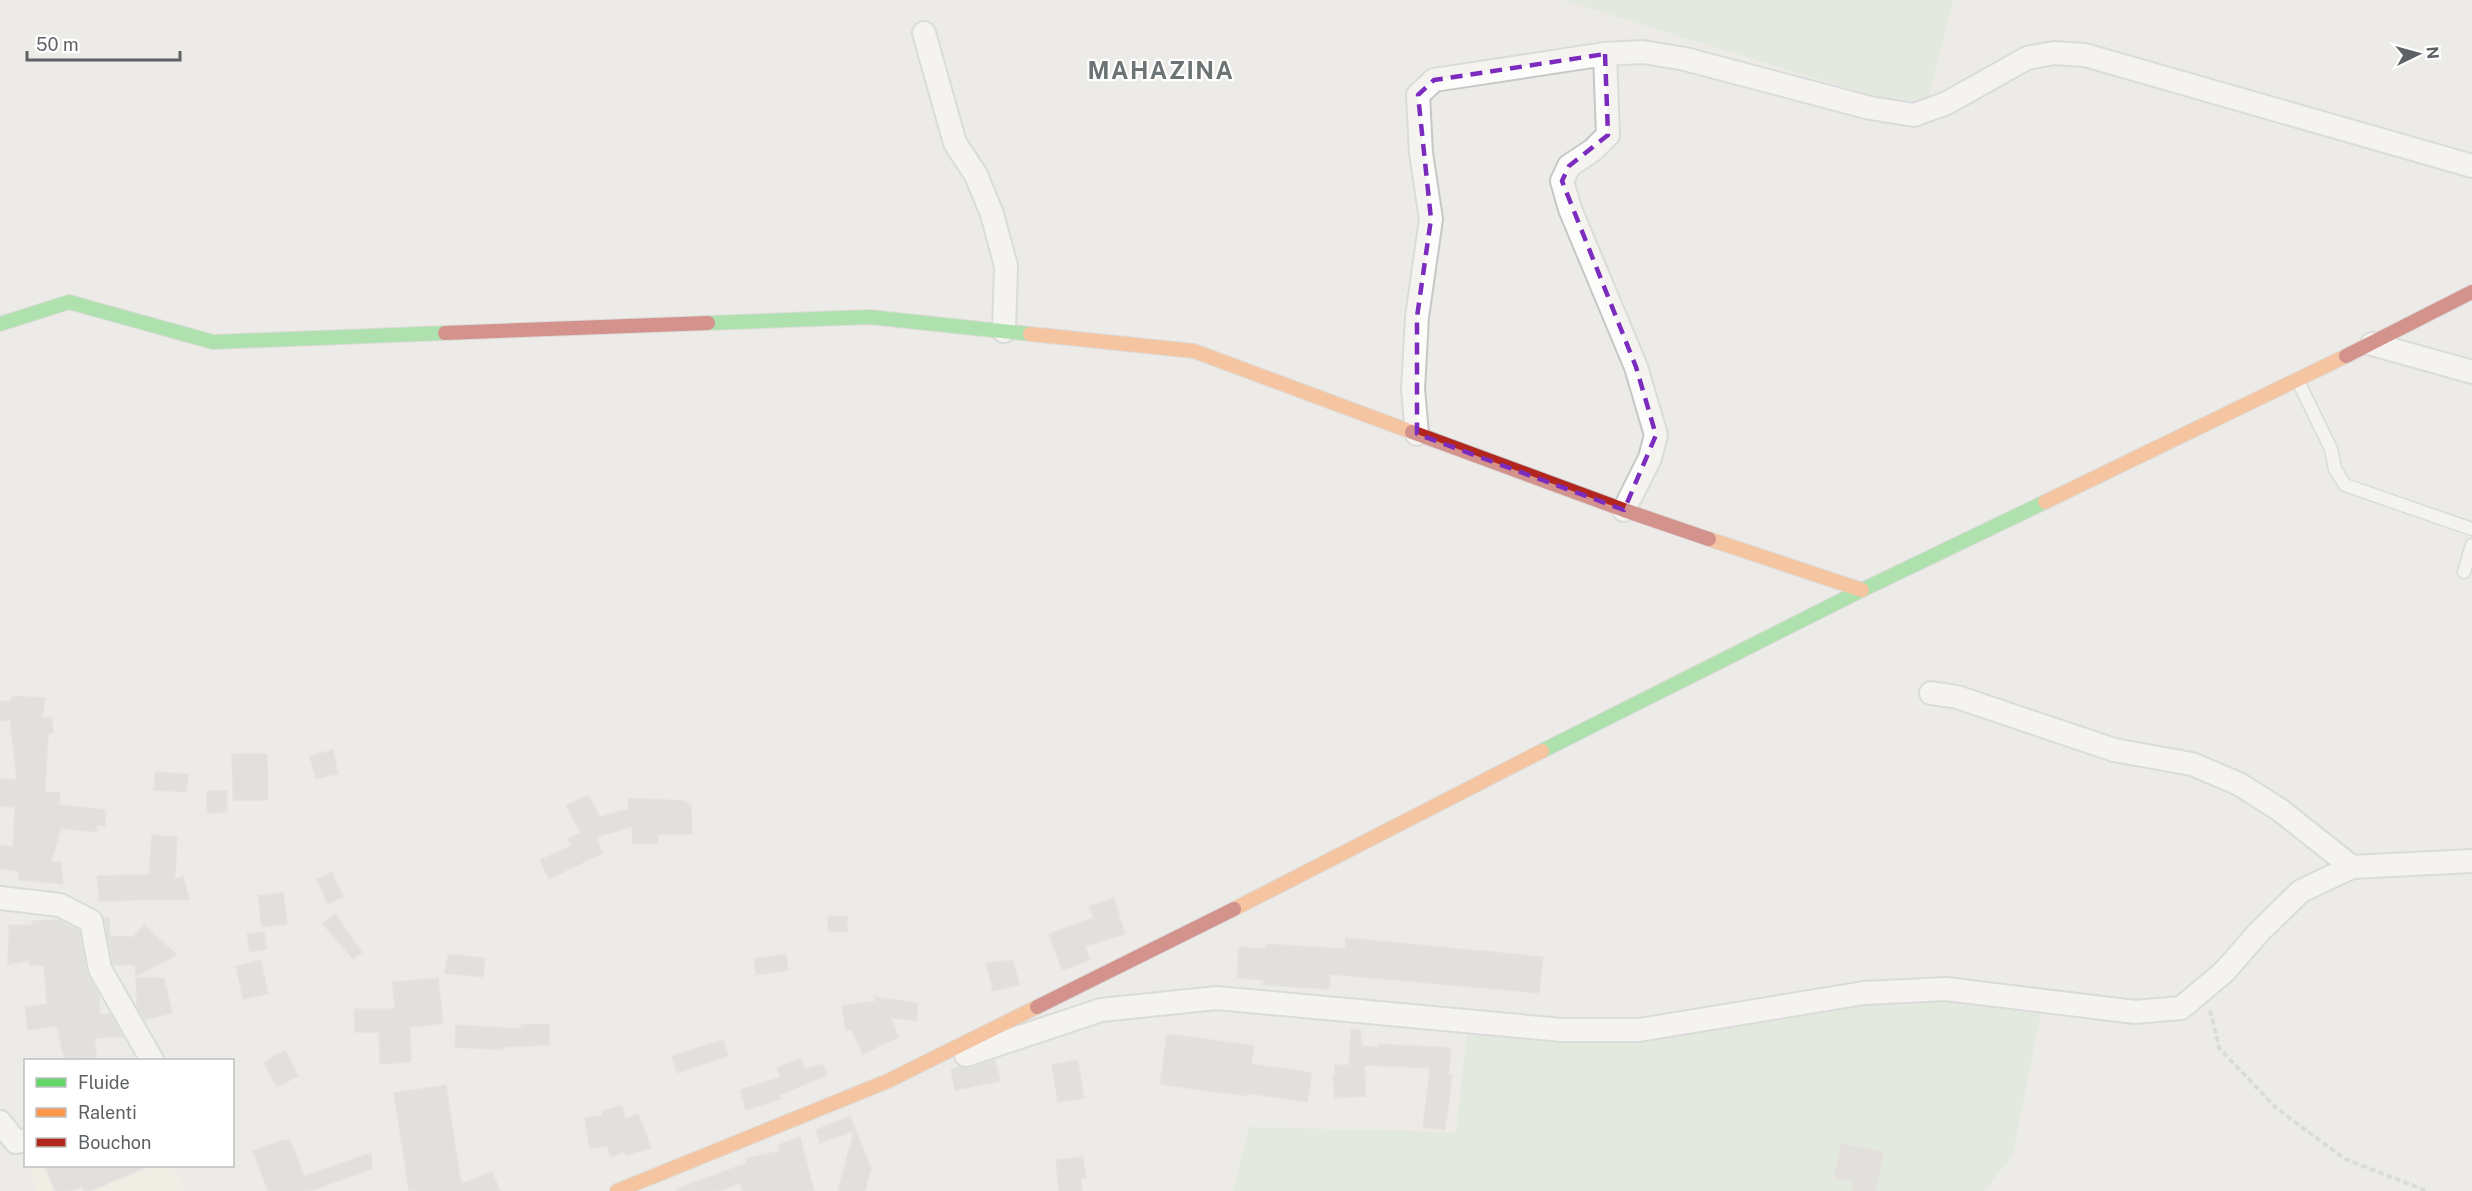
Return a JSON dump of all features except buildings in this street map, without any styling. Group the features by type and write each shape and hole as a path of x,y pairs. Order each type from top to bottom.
{"main road":[{"path":"617,1191 888,1081 1300,876 1456,794 1862,590 2372,344 2472,292"},
{"path":"0,324 69,302 213,342 869,317 1194,351 1624,510 1862,590"}],"street":[{"path":"924,33 955,143 976,175 992,214 1006,266 1004,331"},
{"path":"1417,434 1413,389 1417,317 1431,219 1421,153 1418,95 1434,80 1605,54 1643,52 1685,59 1870,108 1914,115 1947,103 2027,58 2054,53 2085,55 2472,166"},
{"path":"1605,54 1608,135 1593,150 1569,166 1562,181 1570,209 1636,368 1656,435 1650,458 1624,510"},
{"path":"2372,344 2472,372"},
{"path":"1931,693 1957,697 2114,750 2192,764 2239,783 2280,810 2352,867"},
{"path":"888,1081 1101,1010 1217,998 1514,1028 1562,1030 1639,1030 1864,993 1946,989 2135,1012 2181,1008 2224,972 2259,932 2301,891 2352,867 2472,861"},
{"path":"0,898 60,905 91,921 100,969 151,1059"},
{"path":"0,1122 16,1143 24,1141"}],"lane":[{"path":"2298,380 2331,449 2334,469 2345,485 2472,529"},
{"path":"2464,572 2472,545"}],"path":[{"path":"2204,988 2219,1048 2276,1108 2345,1159 2427,1191"}],"highlighted area":[{"path":"1605,54 1608,135 1569,166 1562,181 1636,367 1656,435 1624,510 1417,434 1417,317 1431,219 1418,95 1434,80"}],"shaded area":[{"path":"28,1167 174,1167 188,1191 37,1191"}],"green space":[{"path":"1563,0 1953,0 1927,103 1904,106"},
{"path":"1864,993 2043,1001 2013,1154 1985,1191 1233,1191 1249,1127 1456,1132 1468,1023 1562,1030"}],"traffic: fast":[{"path":"0,324 69,302 213,342 445,333"},
{"path":"708,323 869,317 1030,334"},
{"path":"1542,751 1862,590 2045,502"}],"traffic: slow":[{"path":"1030,334 1194,351 1412,432"},
{"path":"2045,502 2346,356"},
{"path":"1709,539 1862,590"},
{"path":"1234,909 1542,751"},
{"path":"617,1191 888,1081 1037,1007"}],"traffic: jam":[{"path":"2346,356 2472,292"},
{"path":"445,333 708,323"},
{"path":"1412,432 1709,539"},
{"path":"1037,1007 1234,909"}],"district":[{"name":"MAHAZINA","path":"1161,71"}]}
